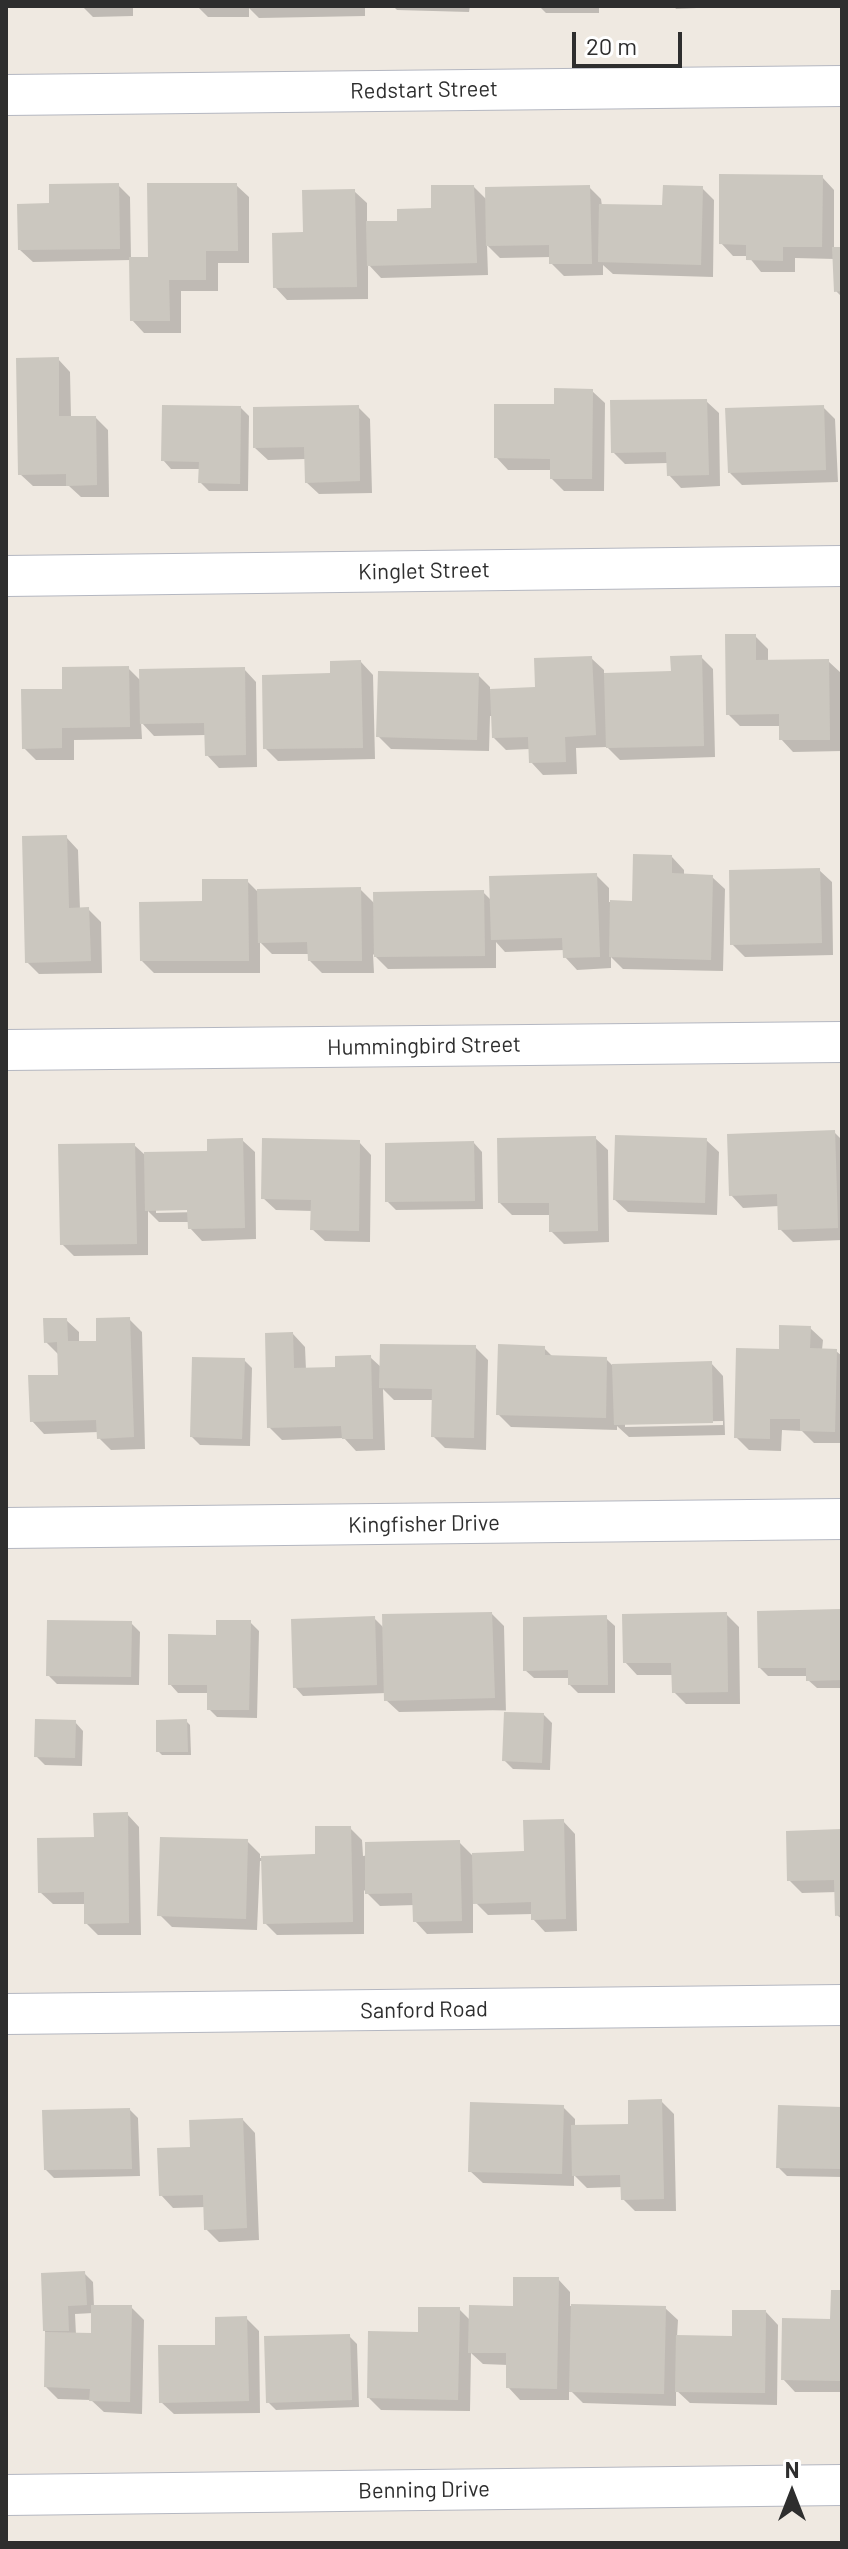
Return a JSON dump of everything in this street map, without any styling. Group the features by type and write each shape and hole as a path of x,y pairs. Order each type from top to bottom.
{"street":[{"name":"Redstart Street","path":"6,95 842,86"},
{"name":"Kinglet Street","path":"6,576 842,566"},
{"name":"Hummingbird Street","path":"6,1050 842,1042"},
{"name":"Kingfisher Drive","path":"6,1528 842,1519"},
{"name":"Sanford Road","path":"6,2014 842,2005"},
{"name":"Benning Drive","path":"6,2495 842,2485"}],"building":[{"path":"719,174 823,175 822,247 783,247 783,261 746,260 746,245 719,244"},
{"path":"119,183 120,249 18,250 17,204 49,203 49,184"},
{"path":"147,183 237,183 238,251 206,251 206,280 169,280 170,321 130,321 129,257 148,257"},
{"path":"431,185 474,185 477,263 367,266 366,221 397,221 397,209 431,208"},
{"path":"590,185 592,264 549,264 549,245 486,246 485,187"},
{"path":"663,185 703,186 701,265 598,262 599,204 662,205"},
{"path":"355,189 357,287 273,288 272,233 303,232 302,190"},
{"path":"832,247 842,247 842,291 834,292"},
{"path":"59,357 59,416 96,416 97,485 66,486 66,474 18,475 16,358"},
{"path":"554,388 593,389 592,479 550,479 550,459 494,458 494,404 554,404"},
{"path":"707,399 709,475 667,476 666,452 611,453 610,400"},
{"path":"162,405 241,406 240,484 198,483 199,462 161,461"},
{"path":"359,405 360,481 305,483 304,447 253,448 253,407"},
{"path":"824,405 826,470 728,473 725,408"},
{"path":"725,634 756,634 756,660 829,659 830,740 779,740 779,714 726,715"},
{"path":"702,655 704,746 606,748 604,673 671,671 670,656"},
{"path":"592,656 596,735 565,737 566,762 529,763 528,737 492,738 490,689 535,687 534,658"},
{"path":"361,660 363,748 263,749 262,675 330,673 330,661"},
{"path":"129,666 130,727 62,728 62,748 22,749 21,689 62,689 62,667"},
{"path":"245,667 246,755 205,756 204,723 140,724 139,669"},
{"path":"378,671 479,673 477,740 376,737"},
{"path":"67,835 69,908 89,907 91,961 25,963 22,836"},
{"path":"633,854 672,855 672,873 713,875 711,960 609,957 610,900 632,901"},
{"path":"820,868 822,943 730,945 729,870"},
{"path":"597,873 600,957 563,958 562,938 491,940 489,876"},
{"path":"202,879 248,879 249,961 140,961 139,902 202,901"},
{"path":"361,887 362,961 308,961 307,942 258,943 257,889"},
{"path":"484,890 485,956 374,957 373,892"},
{"path":"835,1130 838,1228 778,1230 777,1194 729,1196 727,1134"},
{"path":"615,1135 707,1138 705,1203 613,1200"},
{"path":"596,1136 598,1231 549,1232 549,1203 498,1203 497,1138"},
{"path":"243,1138 245,1228 188,1229 187,1210 145,1211 144,1152 207,1151 207,1139"},
{"path":"262,1138 360,1140 359,1231 310,1230 311,1200 261,1199"},
{"path":"474,1141 475,1201 385,1202 385,1143"},
{"path":"135,1143 137,1244 60,1245 58,1144"},
{"path":"130,1317 134,1437 97,1439 96,1420 30,1422 28,1375 58,1375 57,1342 44,1343 43,1318 67,1318 68,1341 96,1341 96,1318"},
{"path":"779,1325 811,1326 810,1348 837,1349 835,1432 800,1431 800,1419 770,1419 770,1439 734,1438 736,1348 779,1349"},
{"path":"293,1332 294,1368 335,1367 335,1356 371,1355 373,1439 342,1439 341,1426 267,1428 265,1333"},
{"path":"380,1344 476,1345 474,1438 431,1437 432,1389 379,1388"},
{"path":"498,1344 545,1346 545,1355 607,1357 606,1418 496,1415"},
{"path":"192,1357 245,1358 242,1439 190,1437"},
{"path":"712,1361 713,1423 614,1425 612,1364"},
{"path":"841,1609 842,1680 806,1681 806,1668 758,1668 757,1611"},
{"path":"492,1612 495,1698 384,1701 382,1614"},
{"path":"727,1612 728,1692 672,1693 671,1663 623,1663 622,1614"},
{"path":"607,1615 608,1685 568,1685 568,1670 523,1671 523,1617"},
{"path":"375,1616 377,1685 293,1688 291,1619"},
{"path":"47,1620 132,1621 131,1677 46,1676"},
{"path":"216,1620 251,1620 249,1710 207,1710 207,1685 168,1685 168,1634 216,1635"},
{"path":"504,1712 544,1713 542,1763 502,1761"},
{"path":"35,1719 76,1720 75,1758 34,1757"},
{"path":"187,1719 188,1752 156,1752 156,1720"},
{"path":"128,1812 129,1923 84,1924 84,1892 38,1893 37,1838 94,1837 93,1813"},
{"path":"564,1819 566,1919 531,1920 531,1902 473,1904 472,1853 524,1851 523,1820"},
{"path":"315,1826 351,1826 353,1922 263,1924 261,1856 315,1854"},
{"path":"842,1829 842,1915 835,1916 834,1880 787,1881 786,1831"},
{"path":"160,1837 248,1839 246,1919 157,1916"},
{"path":"460,1840 462,1921 413,1922 412,1893 365,1894 365,1842"},
{"path":"662,2099 664,2199 621,2200 620,2175 572,2176 571,2125 628,2124 628,2100"},
{"path":"470,2102 564,2105 562,2174 468,2172"},
{"path":"778,2105 842,2107 842,2169 776,2168"},
{"path":"130,2108 132,2169 44,2170 42,2110"},
{"path":"243,2118 247,2228 204,2230 203,2195 159,2196 157,2148 190,2147 189,2120"},
{"path":"85,2271 87,2305 68,2306 69,2331 43,2331 41,2273"},
{"path":"513,2277 559,2277 557,2389 506,2388 506,2353 468,2353 469,2305 513,2306"},
{"path":"831,2290 842,2290 842,2381 781,2380 782,2318 830,2319"},
{"path":"571,2304 666,2306 664,2394 569,2392"},
{"path":"91,2305 132,2305 130,2402 89,2401 90,2389 44,2387 45,2332 91,2333"},
{"path":"418,2307 460,2307 458,2400 367,2398 368,2331 418,2332"},
{"path":"732,2310 766,2310 765,2393 675,2392 676,2335 732,2336"},
{"path":"247,2316 249,2401 159,2403 158,2345 215,2345 215,2317"},
{"path":"350,2334 352,2400 266,2403 264,2336"}]}
